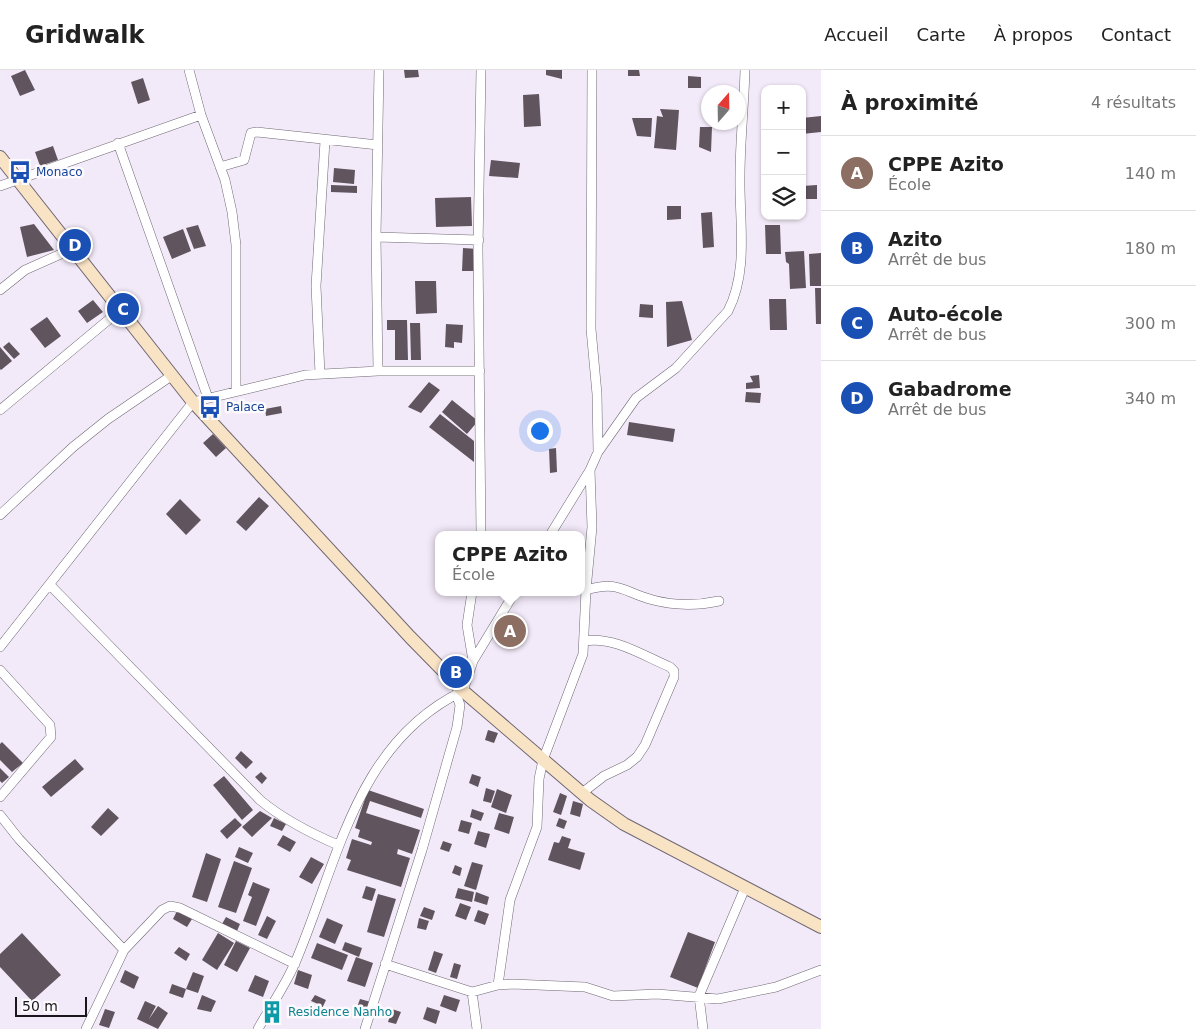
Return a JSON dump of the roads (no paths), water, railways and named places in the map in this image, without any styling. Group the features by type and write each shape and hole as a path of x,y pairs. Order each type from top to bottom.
{"street":[{"path":"189,70 201,115 220,167 232,212 236,245 236,390"},
{"path":"378,371 376,237 379,70"},
{"path":"481,70 479,240 481,531"},
{"path":"592,70 591,329 597,394 598,452"},
{"path":"552,531 590,470 598,452 636,398 683,361 728,312 734,300 741,260 740,178 745,70"},
{"path":"0,186 201,115"},
{"path":"220,167 244,160 251,133 257,132 378,146"},
{"path":"320,374 316,269 325,141"},
{"path":"118,143 208,398"},
{"path":"0,157 119,311 193,402 460,693 582,793 637,832 821,927"},
{"path":"376,237 479,240"},
{"path":"0,290 24,270 72,249"},
{"path":"0,410 119,311"},
{"path":"0,647 193,402 236,390 320,374 378,371 480,370"},
{"path":"0,515 73,447 108,419 171,376"},
{"path":"498,985 510,900 537,827 539,779 543,760 580,662 585,641 586,590 592,527 590,470"},
{"path":"50,585 260,800 278,815 300,828 338,845"},
{"path":"586,590 610,585 654,600 683,606 697,606 719,601"},
{"path":"471,596 467,624 473,661"},
{"path":"365,1029 422,850 461,715 460,693 473,661 513,596"},
{"path":"582,793 604,776 627,765 637,757 645,745 674,677 674,671 670,667 605,640 585,641"},
{"path":"0,670 50,725 51,737 44,748 0,797"},
{"path":"258,1029 295,964 338,845 372,774 389,749 427,712 460,693"},
{"path":"0,815 19,839 124,950"},
{"path":"703,1029 699,996 745,888"},
{"path":"86,1029 124,950 162,910 170,906 180,908 295,964"},
{"path":"385,964 472,992 498,985 584,987 622,996 657,994 718,998 756,992 821,970"},
{"path":"472,992 477,1029"}],"place":[{"name":"Monaco","path":"20,172"},
{"name":"Gabadrome","path":"75,245"},
{"name":"Auto-école","path":"123,309"},
{"name":"Palace","path":"210,407"},
{"name":"CPPE Azito","path":"510,631"},
{"name":"Azito","path":"456,672"},
{"name":"Residence Nanho","path":"272,1012"}]}
